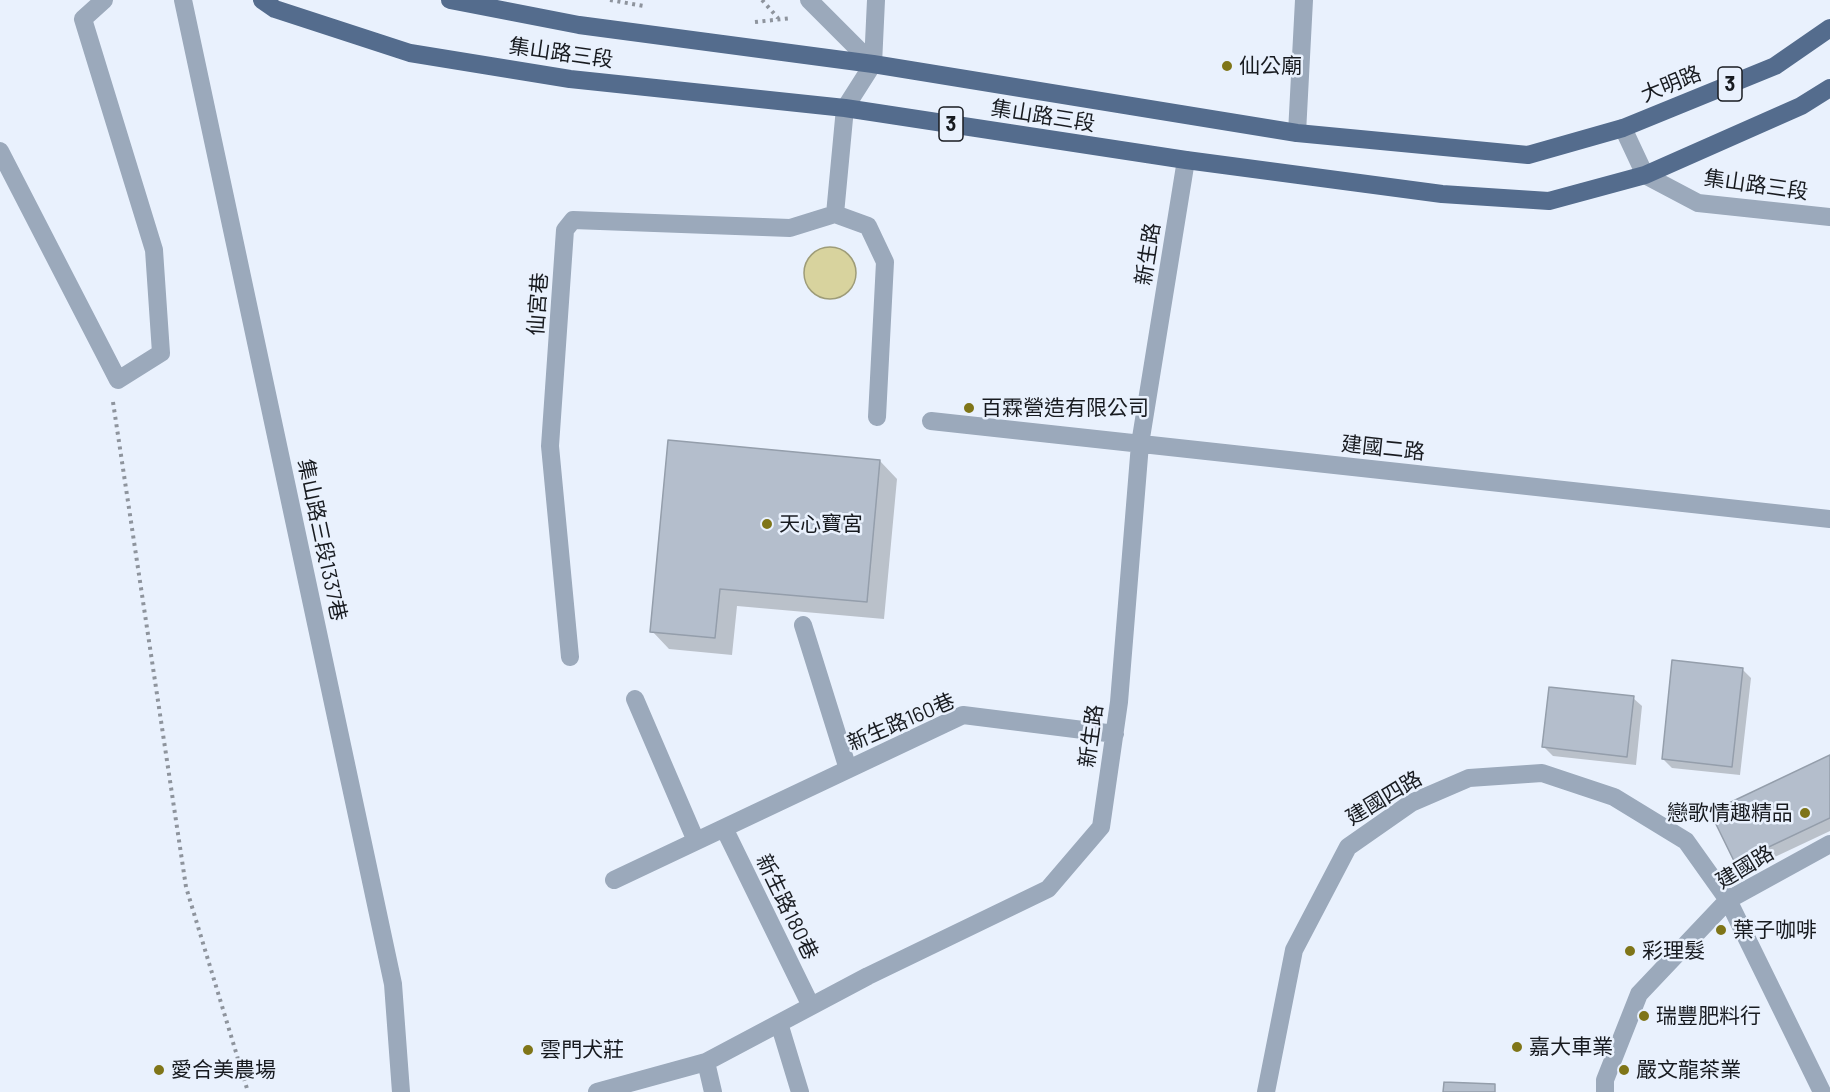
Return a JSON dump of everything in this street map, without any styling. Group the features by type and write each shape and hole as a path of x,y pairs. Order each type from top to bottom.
{"main road":[{"name":"集山路三段","path":"262,0 275,9 410,53 570,79 845,108 1186,160 1442,194 1549,201 1645,175"},
{"name":"集山路三段","path":"450,0 579,25 873,64 1297,133 1528,155 1623,128"},
{"name":"大明路","path":"1623,128 1775,66 1830,28"},
{"name":"3","path":"1645,175 1800,106 1830,88"}],"street":[{"path":"0,151 118,380 161,353 154,250 83,19 104,0"},
{"name":"集山路三段1337巷","path":"183,0 391,972 401,1092"},
{"path":"809,0 873,64"},
{"path":"876,0 873,64 845,108 835,214 868,226 885,262 877,417"},
{"path":"1297,133 1304,0"},
{"path":"1623,128 1645,175"},
{"name":"新生路","path":"597,1092 706,1062 811,1006 1048,889 1101,827 1115,734 1140,444 1186,160"},
{"name":"集山路三段","path":"1645,175 1698,202 1830,217"},
{"name":"仙宮巷","path":"570,657 550,446 565,230 573,219 789,228 835,214"},
{"name":"建國二路","path":"931,421 1830,519"},
{"name":"新生路160巷","path":"803,625 848,769"},
{"path":"635,699 696,841"},
{"name":"新生路160巷","path":"614,880 963,715 1115,734"},
{"name":"建國四路","path":"1266,1092 1294,950 1348,847 1411,803 1469,778 1542,773 1614,797 1686,842 1728,900 1822,1092"},
{"name":"新生路180巷","path":"724,828 811,1006"},
{"name":"建國路","path":"1605,1092 1605,1080 1639,994 1728,900 1830,844"},
{"path":"779,1023 800,1092"},
{"path":"397,1030 414,1092"},
{"path":"706,1062 713,1092"}],"path":[{"path":"609,0 653,8"},
{"path":"762,0 778,18"},
{"path":"750,22 778,18 826,17"},
{"path":"111,393 186,887 248,1092"}],"shaded area":[{"path":"825,247 835,247 844,251 852,259 856,273 852,287 844,295 835,299 825,299 816,295 808,287 804,278 804,268 808,259 816,251"}],"building":[{"name":"天心寶宮","path":"668,440 880,460 867,602 720,589 715,638 650,632"},
{"path":"1672,660 1743,668 1732,767 1662,759"},
{"path":"1549,687 1634,696 1627,757 1542,747"},
{"path":"1830,755 1830,818 1735,863 1710,812"},
{"path":"1444,1082 1495,1084 1495,1092 1443,1092"}],"place":[{"name":"仙公廟","path":"1227,66"},
{"name":"百霖營造有限公司","path":"969,408"},
{"name":"天心寶宮","path":"767,524"},
{"name":"戀歌情趣精品","path":"1805,813"},
{"name":"葉子咖啡","path":"1721,930"},
{"name":"彩理髮","path":"1630,951"},
{"name":"瑞豐肥料行","path":"1644,1016"},
{"name":"嘉大車業","path":"1517,1047"},
{"name":"雲門犬莊","path":"528,1050"},
{"name":"愛合美農場","path":"159,1070"},
{"name":"嚴文龍茶業","path":"1624,1070"}]}
